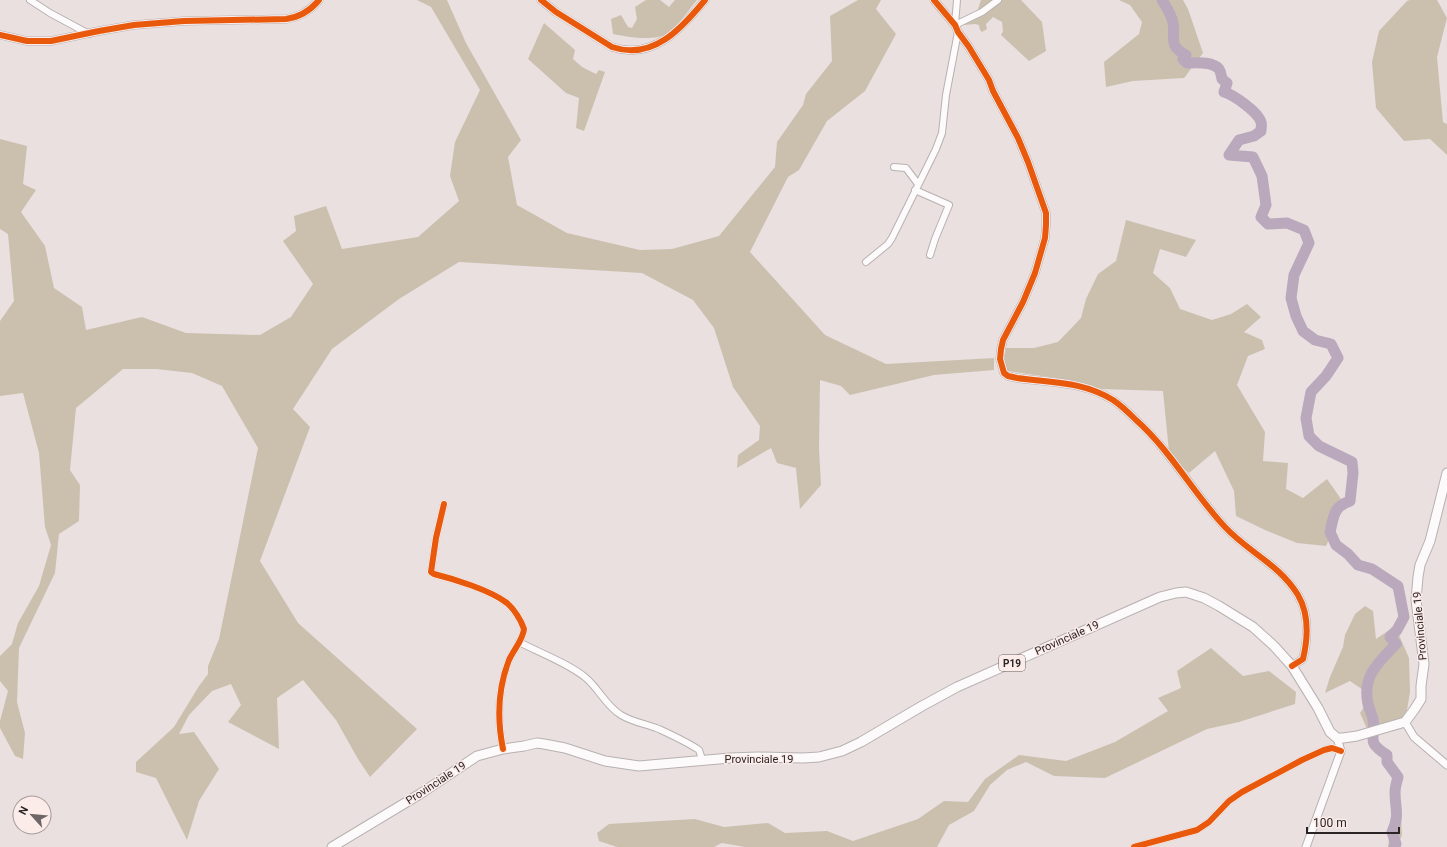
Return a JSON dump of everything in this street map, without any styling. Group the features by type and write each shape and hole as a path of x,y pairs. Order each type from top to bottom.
{"main road":[{"name":"Provinciale 19","path":"1405,722 1421,699 1424,664 1416,600 1418,577 1420,565 1430,541 1447,473"},
{"name":"Provinciale 19","path":"332,847 420,794 477,756 503,749 537,743 565,748 605,761 633,766 758,757 819,757 842,751 862,742 957,687 1160,597 1176,592 1186,592 1204,598 1234,615 1264,636 1292,666 1318,708 1330,732 1338,738"},
{"path":"1338,738 1357,736 1405,722"}],"street":[{"path":"30,0 50,13 90,34"},
{"path":"0,35 14,39 40,42 134,25 184,21 286,19 301,15 319,0"},
{"path":"541,0 556,12 612,47 620,50 632,51 660,44 676,32 705,0"},
{"path":"934,0 955,25 989,80 993,91 1018,138 1046,213 1045,238 1035,273 1023,302 1003,340 1000,349 1000,359 1004,373 1008,376 1017,378 1070,384 1087,388 1112,400 1142,424 1167,452 1225,527 1280,572 1298,596 1307,619 1305,650 1303,659 1292,666"},
{"path":"955,25 957,0"},
{"path":"955,25 982,12 998,0"},
{"path":"866,262 888,244 936,149 942,133 946,95 958,32"},
{"path":"894,167 906,168 917,187 949,205 935,238 930,255"},
{"path":"444,504 436,538 431,572 490,594 508,604 515,612 524,629 523,635 514,649 509,661 500,695 500,736 503,749"},
{"path":"519,642 583,675 600,693 612,709 633,721 661,730 698,750 701,760"},
{"path":"1405,722 1414,737 1447,765"},
{"path":"1306,847 1341,751 1338,738"},
{"path":"1134,847 1197,830 1209,822 1229,801 1242,792 1324,750 1332,748 1341,751"}],"shaded area":[{"path":"417,0 447,0 466,43 521,140 508,157 517,205 567,233 640,250 672,249 719,236 775,167 777,142 803,105 806,94 832,61 830,16 858,0 881,0 876,9 896,34 865,91 827,121 799,170 788,177 750,252 825,335 886,364 994,358 994,370 934,375 850,395 841,386 820,380 819,449 821,485 800,509 796,468 777,463 771,448 737,468 738,455 759,440 760,426 733,387 714,328 693,300 642,273 459,262 399,299 332,349 293,409 310,427 260,561 298,623 417,729 370,777 336,720 303,680 277,698 279,749 228,722 241,705 231,684 212,691 189,715 179,734 194,732 219,769 199,801 187,840 156,778 136,772 136,762 174,727 208,674 208,666 219,639 258,448 222,386 192,373 156,369 123,369 76,408 70,470 80,485 79,521 59,534 55,573 19,648 17,702 25,733 23,759 15,756 0,728 0,721 8,691 0,681 0,656 12,644 18,623 39,586 51,545 45,527 39,453 23,393 0,396 0,321 14,301 8,234 0,229 0,139 27,146 23,184 36,190 21,212 45,246 54,288 82,307 86,330 142,317 186,333 260,335 291,317 313,284 283,241 296,231 294,216 326,206 342,249 418,237 459,201 450,176 455,142 480,90 431,7"},
{"path":"646,0 660,0 669,7 675,0 697,0 675,27 663,36 641,38 613,34 611,19 621,15 628,27 632,28 637,19 635,7"},
{"path":"981,0 1021,0 1042,22 1046,51 1029,61 1001,35 1003,31 1002,22 993,17 986,24 987,29 982,32 979,25 964,25 976,15"},
{"path":"1119,0 1183,0 1188,9 1203,53 1184,78 1133,81 1106,87 1104,62 1139,34 1142,22 1130,5"},
{"path":"1437,0 1447,18 1437,57 1443,122 1447,124 1447,155 1430,139 1404,141 1376,108 1372,62 1379,31 1407,1"},
{"path":"544,23 575,50 573,59 582,67 596,74 599,70 605,72 584,131 576,128 579,98 566,93 528,59"},
{"path":"1126,220 1196,240 1186,257 1160,249 1153,273 1170,288 1180,309 1212,320 1231,314 1247,304 1261,317 1244,332 1262,340 1265,349 1248,356 1237,385 1265,432 1263,461 1288,463 1286,489 1303,498 1327,479 1341,499 1337,523 1326,546 1297,543 1236,516 1234,491 1215,451 1189,473 1173,459 1169,452 1163,391 1102,389 1070,380 1008,371 1004,362 1006,348 1034,348 1058,342 1081,318 1086,299 1098,274 1116,261"},
{"path":"1405,604 1408,618 1398,633 1409,658 1410,692 1407,710 1401,719 1368,731 1360,713 1368,702 1363,690 1350,681 1325,693 1343,647 1345,635 1355,614 1365,606 1373,611 1376,639 1398,624"},
{"path":"1211,648 1243,676 1269,671 1296,692 1295,704 1239,722 1207,729 1105,778 1054,776 1026,762 1007,770 990,785 974,811 949,825 937,847 745,847 722,843 714,847 617,847 599,841 597,833 609,824 695,819 724,827 768,823 785,833 827,831 853,841 918,819 944,801 968,802 985,779 1019,755 1066,761 1115,742 1168,711 1158,698 1181,688 1177,671"},
{"path":"1392,813 1401,818 1402,835 1397,847 1388,847"}],"waterway":[{"path":"1162,0 1169,11 1172,20 1174,28 1174,44 1176,48 1186,55 1183,59 1187,63 1204,63 1216,66 1220,70 1222,79 1227,83 1224,92 1245,104 1261,122 1261,131 1254,136 1239,140 1229,155 1253,157 1262,176 1266,205 1261,217 1268,224 1287,223 1304,230 1309,243 1294,275 1291,298 1296,316 1303,331 1315,340 1331,344 1338,358 1326,376 1311,392 1306,418 1309,436 1319,446 1352,462 1353,473 1350,501 1344,503 1337,509 1330,532 1336,545 1348,554 1358,565 1372,569 1398,586 1404,617 1397,630 1390,637 1396,644 1383,657 1373,671 1367,685 1368,706 1374,726 1374,743 1387,755 1387,762 1398,777 1395,792 1396,821 1392,832 1396,844 1394,847"}],"cycle path":[{"path":"0,35 27,41 51,41 134,25 184,21 286,19 296,17 304,13 319,0"},
{"path":"541,0 556,12 612,47 627,50 641,50 653,46 665,39 687,21 705,0"},
{"path":"934,0 955,25 989,80 993,91 1018,138 1046,213 1045,238 1035,273 1023,302 1003,340 1000,359 1004,373 1008,376 1017,378 1054,382 1090,389 1113,400 1149,432 1213,514 1243,544 1273,566 1298,595 1302,602 1306,618 1307,635 1303,659 1292,666"},
{"path":"444,504 436,538 431,572 472,586 500,598 512,608 524,629 520,641 509,660 505,671 501,693 499,715 503,749"},
{"path":"1134,847 1197,830 1209,822 1229,801 1242,792 1324,750 1332,748 1341,751"}]}
